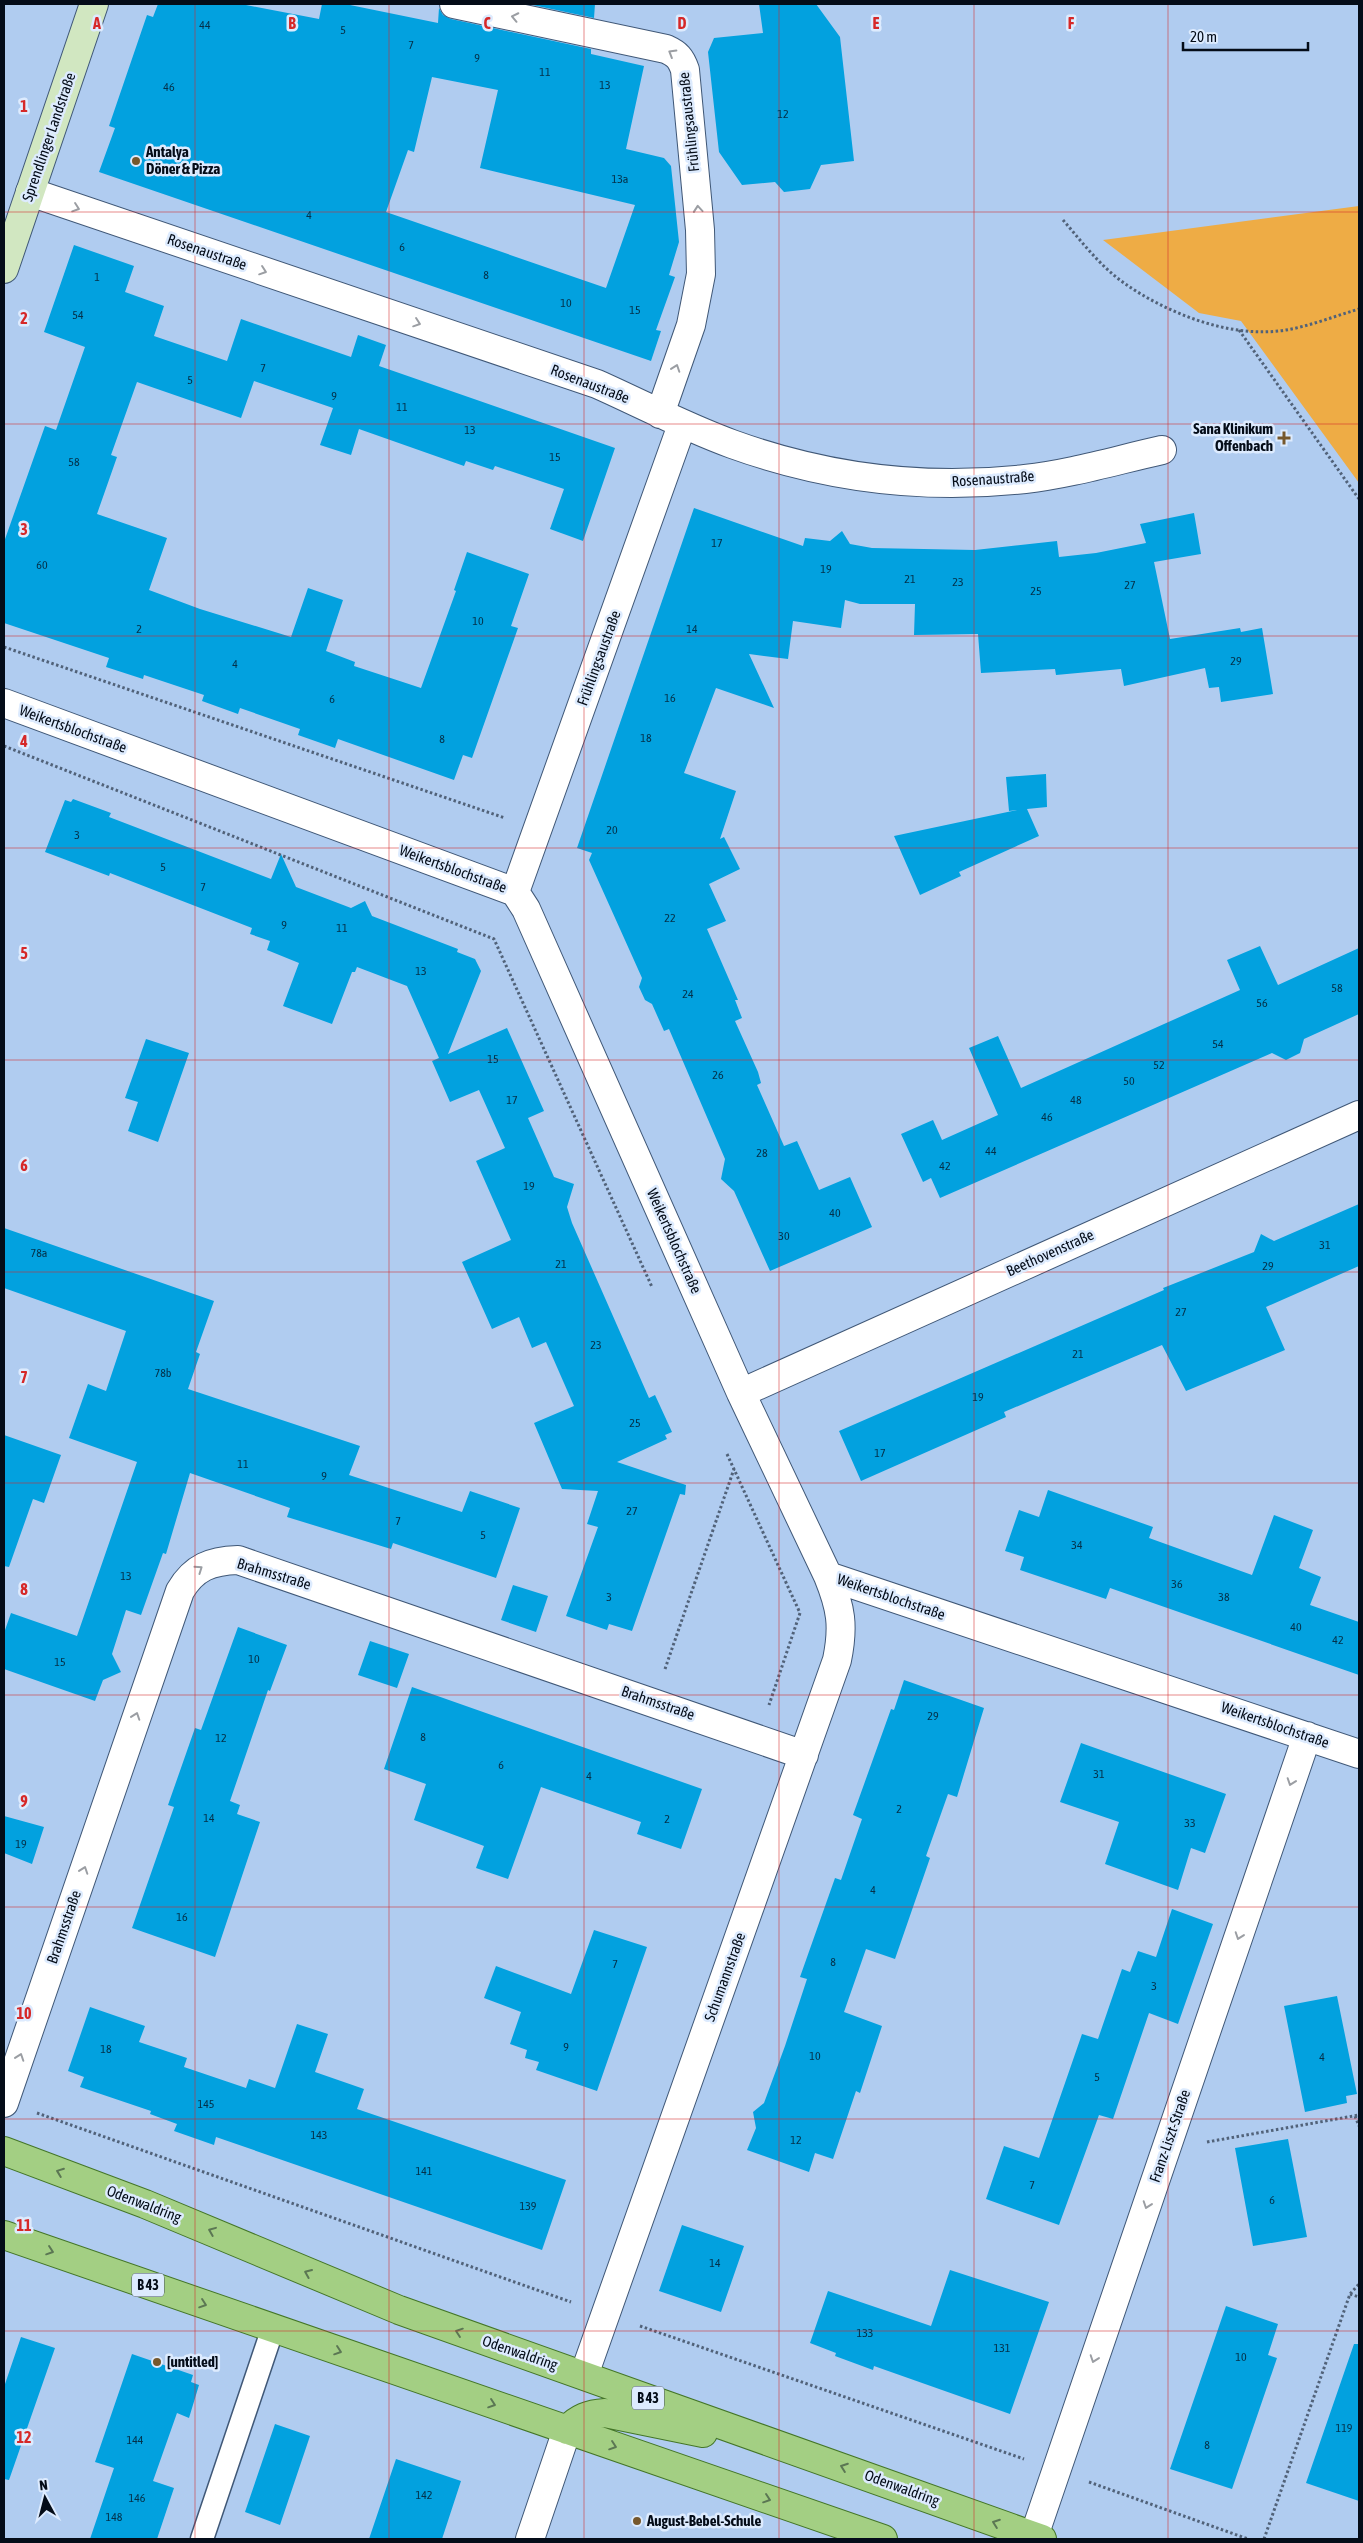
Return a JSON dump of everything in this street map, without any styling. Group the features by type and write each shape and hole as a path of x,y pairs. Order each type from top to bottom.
{"main road":[{"name":"Sprendlinger Landstraße","path":"4,270 94,4"},
{"name":"Odenwaldring","path":"4,2151 145,2204 399,2310 1038,2538"},
{"name":"B 43","path":"4,2235 883,2539"},
{"path":"567,2430 575,2422 589,2414 605,2412 795,2450"}],"street":[{"name":"Frühlingsaustraße","path":"454,4 666,49 677,54 685,70 700,230 701,274 671,420 538,829 515,892"},
{"name":"Rosenaustraße","path":"30,192 597,384 671,420 732,444 808,467 873,478 926,483 1026,479 1162,450"},
{"name":"Weikertsblochstraße","path":"4,703 515,892 526,909 741,1393 828,1576 1359,1754"},
{"name":"Beethovenstraße","path":"741,1393 1359,1115"},
{"name":"Brahmsstraße","path":"4,2102 180,1591 187,1578 204,1565 221,1560 238,1560 804,1755"},
{"name":"Schumannstraße","path":"584,2375 837,1660 842,1638 842,1621 838,1602 828,1576"},
{"name":"Franz-Liszt-Straße","path":"1038,2538 1056,2471 1307,1736"},
{"path":"530,2539 567,2430"}],"lane":[{"path":"202,2539 273,2328"}],"path":[{"path":"1063,220 1096,258 1124,283 1158,303 1191,317 1226,328 1258,332 1286,330 1359,309"},
{"path":"1238,329 1359,498"},
{"path":"4,647 538,829"},
{"path":"4,746 494,939 652,1289"},
{"path":"726,1451 800,1614 758,1738"},
{"path":"654,1702 734,1469"},
{"path":"4,2102 574,2303"},
{"path":"1166,2149 1357,2116 1359,2126"},
{"path":"1264,2539 1350,2294 1359,2284"},
{"path":"1350,2294 1359,2297"},
{"path":"637,2325 1248,2539"}],"shaded area":[{"path":"1359,206 1359,483 1241,321 1199,313 1103,240"}],"building":[{"path":"158,4 241,4 319,19 322,4 345,4 438,23 439,8 443,15 451,19 591,49 591,54 644,66 626,149 664,158 671,166 679,242 669,275 675,277 656,330 661,331 651,361 99,172 115,128 109,126 147,15 153,17","holes":["432,77 498,90 480,168 635,205 606,288 386,212 408,150 414,152"]},
{"path":"528,4 595,4 594,18"},
{"path":"759,4 816,4 840,37 854,161 821,165 810,189 784,192 775,182 742,185 719,152 708,52 714,38 763,33"},
{"path":"74,245 134,266 125,292 164,306 154,336 227,361 241,319 351,357 358,335 386,345 379,366 615,448 583,541 550,529 564,489 495,466 493,470 466,461 464,466 359,429 351,455 320,445 333,408 254,381 241,418 137,382 111,455 117,457 97,514 167,538 149,590 200,609 291,637 308,588 343,600 326,651 355,662 354,666 421,688 456,591 454,590 467,552 529,574 511,626 518,628 472,758 463,755 454,780 338,739 335,748 298,735 300,729 240,708 238,714 202,701 204,695 144,675 143,679 106,667 109,658 4,623 4,542 45,426 56,430 85,347 44,332"},
{"path":"694,508 803,546 805,538 830,541 842,531 850,544 872,548 975,550 1057,541 1059,557 1096,553 1146,543 1140,524 1194,513 1201,554 1154,562 1170,639 1240,628 1241,632 1262,628 1273,694 1221,702 1219,687 1209,688 1205,668 1124,686 1121,669 1056,675 1055,669 981,673 978,634 914,635 915,604 860,604 845,600 841,628 793,621 788,659 749,654 774,708 716,688 684,773 736,791 720,839 724,837 740,869 709,884 726,921 707,929 738,1000 735,1000 742,1018 735,1021 758,1072 761,1083 757,1085 784,1146 797,1141 819,1190 850,1177 872,1227 770,1271 734,1191 721,1179 725,1159 669,1029 664,1031 652,1004 645,1000 639,987 642,978 589,860 592,853 577,848"},
{"path":"1046,774 1047,807 1027,809 1039,836 959,872 961,876 920,895 894,836 1017,810 1009,811 1006,777"},
{"path":"73,799 111,813 109,817 271,879 281,854 296,887 351,908 365,901 372,916 458,949 457,952 475,959 481,971 448,1054 507,1028 544,1111 528,1118 554,1177 574,1184 567,1207 572,1223 649,1398 655,1395 672,1432 665,1435 667,1439 617,1462 686,1485 685,1495 680,1494 632,1631 609,1624 607,1630 566,1616 598,1527 587,1524 598,1491 562,1489 534,1423 574,1406 546,1342 532,1348 519,1317 492,1329 462,1262 511,1240 476,1161 505,1148 479,1090 450,1102 432,1061 439,1058 407,986 357,967 355,972 352,972 332,1024 283,1006 299,963 267,950 270,941 250,934 252,928 110,873 109,876 45,852 65,800 71,802"},
{"path":"1260,946 1278,985 1359,948 1359,1014 1304,1039 1300,1053 1286,1060 1272,1053 940,1198 931,1178 923,1182 901,1134 933,1120 942,1140 998,1115 969,1048 998,1036 1021,1088 1240,990 1227,960"},
{"path":"146,1039 189,1053 158,1142 128,1131 138,1102 125,1098"},
{"path":"1359,1204 1359,1266 1266,1307 1285,1350 1186,1391 1162,1345 1004,1412 1006,1417 861,1481 839,1431 1164,1290 1163,1288 1254,1252 1261,1234 1274,1241"},
{"path":"4,1228 214,1301 196,1352 200,1354 188,1389 360,1446 349,1475 462,1512 470,1491 520,1508 496,1578 393,1543 391,1549 287,1517 290,1508 190,1473 166,1554 163,1553 141,1615 126,1610 112,1654 121,1672 103,1680 95,1701 4,1669 4,1633 11,1613 77,1636 137,1462 69,1438 88,1384 106,1391 126,1331 4,1288"},
{"path":"4,1435 61,1455 44,1503 33,1499 9,1567 4,1566"},
{"path":"1048,1490 1153,1527 1149,1538 1252,1575 1274,1515 1313,1530 1299,1568 1321,1577 1310,1605 1359,1622 1359,1675 1110,1588 1106,1599 1020,1570 1024,1557 1005,1551 1019,1510 1039,1517"},
{"path":"513,1585 548,1596 536,1632 501,1620"},
{"path":"238,1627 287,1645 270,1691 268,1690 230,1801 240,1805 237,1814 260,1822 215,1957 132,1928 174,1807 168,1805 195,1728 201,1730"},
{"path":"370,1641 409,1654 397,1688 358,1675"},
{"path":"904,1680 984,1708 957,1797 948,1794 926,1856 930,1858 895,1959 866,1949 844,2012 882,2026 860,2093 856,2091 833,2159 815,2153 809,2172 747,2150 756,2128 753,2112 764,2103 785,2046 807,1979 800,1977 835,1878 841,1880 862,1819 853,1815 891,1709 894,1710"},
{"path":"412,1687 702,1789 681,1849 637,1834 641,1822 541,1787 508,1879 476,1868 484,1846 414,1820 426,1784 384,1769"},
{"path":"1081,1743 1226,1794 1205,1853 1191,1848 1178,1890 1105,1864 1119,1822 1060,1802"},
{"path":"4,1816 44,1827 32,1864 4,1853"},
{"path":"1172,1909 1213,1924 1178,2024 1149,2013 1113,2119 1099,2115 1059,2225 986,2199 1004,2146 1039,2158 1082,2034 1098,2039 1122,1969 1130,1972 1138,1951 1156,1957"},
{"path":"594,1930 647,1947 597,2091 536,2070 539,2062 525,2058 527,2050 510,2044 521,2012 484,1998 496,1966 571,1994"},
{"path":"1337,1996 1357,2094 1346,2096 1347,2103 1305,2112 1284,2006"},
{"path":"90,2007 145,2026 139,2042 187,2058 184,2067 246,2088 249,2079 275,2088 297,2024 328,2034 315,2072 364,2089 357,2109 566,2180 542,2250 216,2137 214,2145 174,2131 177,2124 150,2114 151,2111 80,2087 84,2077 68,2071"},
{"path":"1288,2139 1307,2237 1253,2246 1235,2148"},
{"path":"682,2225 744,2246 721,2312 659,2291"},
{"path":"950,2270 1049,2302 1010,2414 874,2366 873,2370 835,2356 836,2353 810,2343 828,2291 931,2326"},
{"path":"1226,2306 1278,2324 1268,2355 1277,2358 1232,2489 1170,2469"},
{"path":"21,2337 55,2348 9,2480 4,2479 4,2387"},
{"path":"1354,2344 1359,2344 1359,2501 1306,2483"},
{"path":"132,2354 193,2375 191,2382 199,2385 189,2418 177,2413 153,2481 174,2488 157,2539 90,2539 114,2468 95,2462"},
{"path":"275,2424 310,2436 280,2525 245,2512"},
{"path":"396,2459 461,2481 442,2539 369,2539"}],"place":[{"name":"Antalya Döner & Pizza","path":"136,161"},
{"name":"Sana Klinikum Offenbach","path":"1284,438"},
{"name":"[untitled]","path":"157,2362"},
{"name":"August-Bebel-Schule","path":"637,2521"}]}
